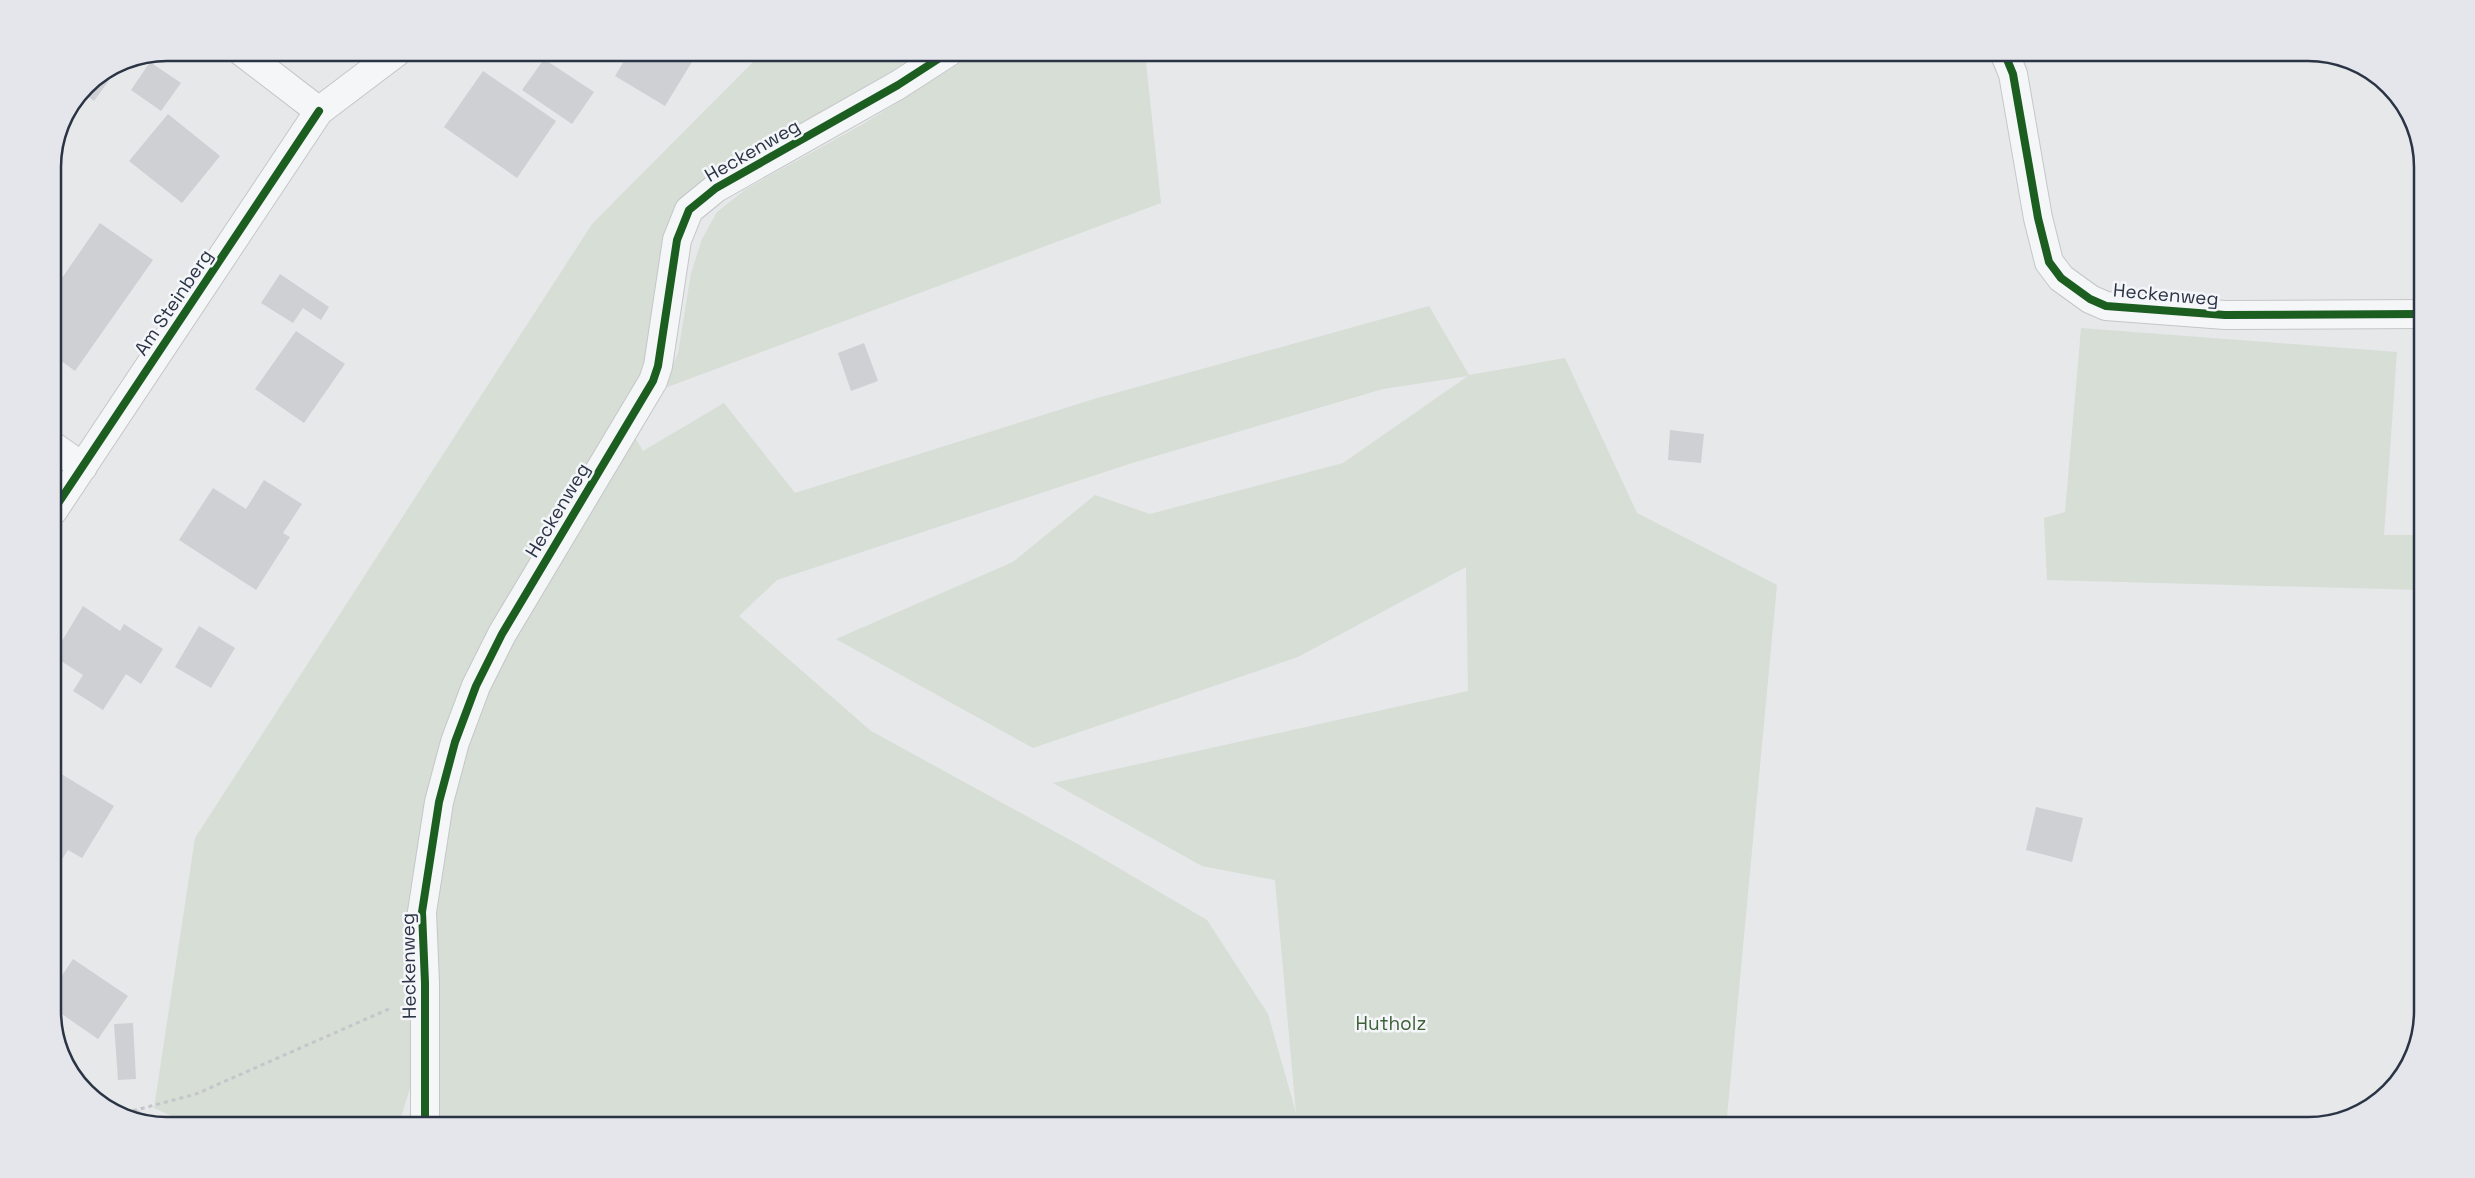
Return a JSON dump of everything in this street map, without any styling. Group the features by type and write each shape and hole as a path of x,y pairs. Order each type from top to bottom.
{"street":[{"path":"254,61 319,111"},
{"name":"Am Steinberg","path":"61,499 319,111 385,61"},
{"name":"Heckenweg","path":"426,1117 426,983 422,912 438,802 455,742 476,686 502,634 653,381 658,366 677,240 690,210 716,188 898,85 935,61"},
{"name":"Heckenweg","path":"2008,61 2013,74 2038,218 2049,262 2060,278 2090,299 2106,306 2225,315 2414,314"},
{"path":"61,452 83,467"}],"path":[{"path":"131,1110 205,1090 411,1000 426,983"},
{"path":"136,1110 140,1113"}],"green space":[{"name":"Hutholz","path":"754,61 936,61 690,210 658,366 627,424 643,451 724,403 795,493 1094,399 1429,306 1469,375 1565,358 1637,513 1777,585 1727,1117 425,1117 439,802 551,528 466,673 445,728 427,790 416,855 415,1072 401,1117 174,1117 154,1108 195,838 592,224","holes":["1468,376 1343,463 1150,514 1095,495 1013,562 836,639 1033,748 1298,657 1466,567 1468,691 1053,783 1202,866 1275,880 1296,1113 1268,1014 1207,920 1083,847 871,731 739,616 777,580 1132,463 1383,389"]},
{"path":"963,61 1146,61 1161,203 662,389 678,353 691,273 702,239 717,212 746,189 863,124"},
{"path":"2081,328 2397,352 2384,535 2414,535 2414,590 2047,580 2044,518 2065,512"}],"building":[{"path":"543,61 547,61 594,92 572,124 522,90"},
{"path":"624,61 692,61 665,106 615,76"},
{"path":"151,62 181,83 161,111 131,90"},
{"path":"483,71 556,121 517,178 444,127"},
{"path":"112,77 94,101 88,96"},
{"path":"168,114 220,156 182,203 129,161"},
{"path":"100,223 153,260 75,371 61,361 61,279"},
{"path":"280,274 329,307 321,320 303,308 293,323 261,303"},
{"path":"296,331 345,364 304,423 255,389"},
{"path":"864,343 878,381 851,391 838,353"},
{"path":"1670,430 1704,434 1701,463 1668,460"},
{"path":"264,480 302,504 283,533 290,537 256,590 179,540 213,488 246,509"},
{"path":"83,606 120,631 124,624 163,649 141,684 126,674 103,710 73,691 83,675 61,661 61,643"},
{"path":"199,626 235,648 211,688 175,667"},
{"path":"61,774 114,806 82,858 68,850 61,861"},
{"path":"2036,807 2083,818 2072,862 2026,850"},
{"path":"73,959 128,996 98,1039 61,1014 61,977"},
{"path":"133,1023 136,1079 118,1080 114,1024"}],"cycle path":[{"path":"425,1117 425,983 422,912 439,802 455,742 476,686 502,634 653,381 658,366 677,240 689,210 716,188 898,85 935,61"},
{"path":"2008,61 2013,74 2038,218 2049,262 2061,278 2090,299 2106,306 2225,315 2414,314"},
{"path":"61,499 319,111"}]}
